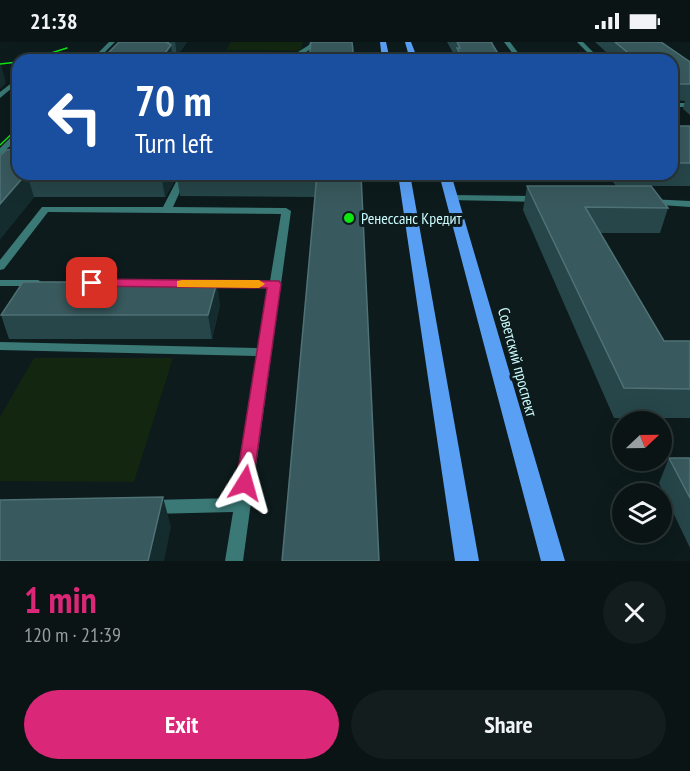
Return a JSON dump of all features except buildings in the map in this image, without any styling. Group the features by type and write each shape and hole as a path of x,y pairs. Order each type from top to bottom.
{"main road":[{"path":"405,180 467,561"},
{"name":"Советский проспект","path":"446,180 553,561"}],"street":[{"path":"100,54 112,42"},
{"path":"168,54 164,51 169,42"},
{"path":"300,54 312,46 313,42"},
{"path":"580,42 591,54"},
{"path":"0,96 12,85"},
{"path":"0,153 12,141"},
{"path":"167,209 181,180"},
{"path":"451,198 551,200"},
{"path":"632,202 690,204"},
{"path":"0,267 45,209 286,211 234,561"},
{"path":"0,283 48,283"},
{"path":"191,284 274,284"},
{"path":"0,346 264,351"},
{"path":"138,507 242,505"}],"green space":[{"path":"231,42 303,42 301,51 226,50"},
{"path":"34,358 173,358 134,482 0,481 0,417"}],"tram line":[{"path":"48,54 67,48"},
{"path":"0,64 12,63"},
{"path":"0,145 12,134"}],"slow traffic":[{"path":"182,284 259,284"}],"place":[{"name":"Ренессанс Кредит","path":"349,218"}],"route":[{"path":"92,283 274,284 245,483"}]}
